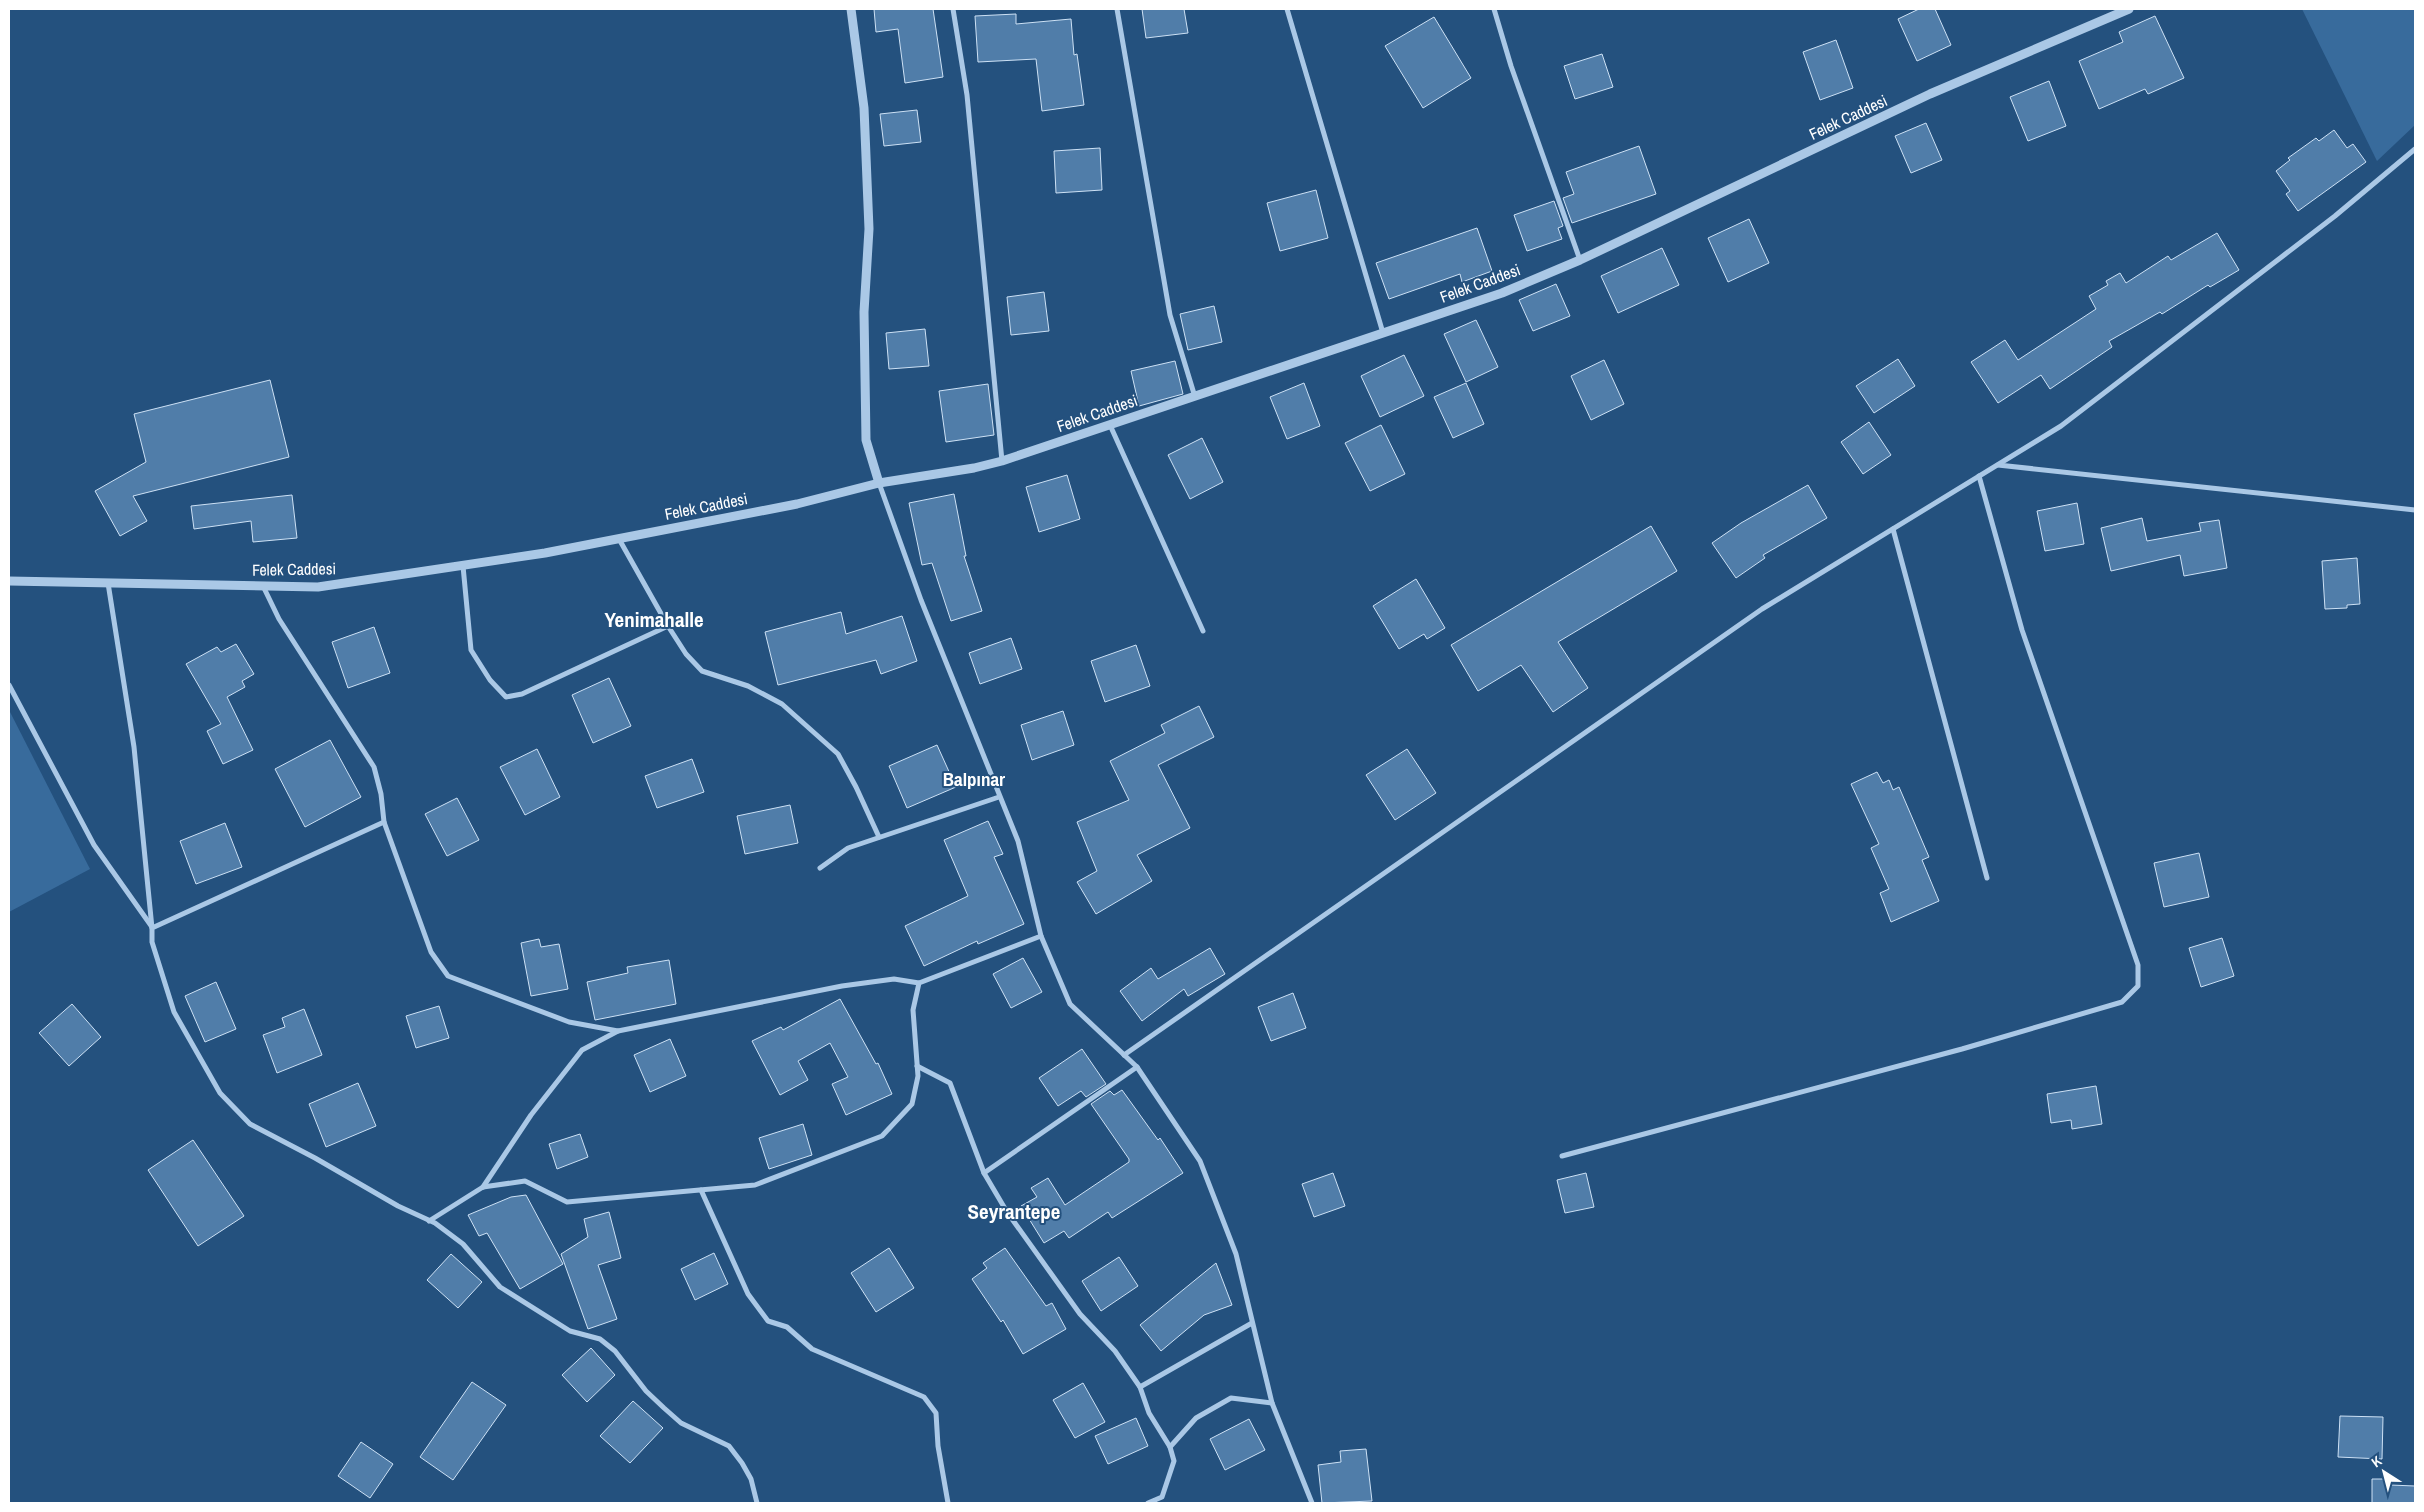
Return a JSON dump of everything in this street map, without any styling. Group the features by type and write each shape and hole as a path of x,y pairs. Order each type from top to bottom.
{"street":[{"path":"851,9 864,108 869,229 864,312 866,440 879,483 921,600 1018,841 1041,936 1070,1004 1138,1067 1200,1161 1236,1254 1272,1403 1312,1503"},
{"path":"953,9 967,95 1002,461"},
{"path":"1117,9 1170,315 1194,397"},
{"path":"1287,9 1383,333"},
{"path":"1494,9 1511,66 1580,260"},
{"name":"Felek Caddesi","path":"9,581 318,586 546,554 797,504 879,483 974,468 1002,461 1502,293 1580,260 1930,94 2129,9"},
{"path":"1124,1055 1762,609 2061,426 2335,216 2415,149"},
{"path":"1110,425 1204,631"},
{"path":"1998,465 2415,510"},
{"path":"1562,1156 1953,1052 2122,1002 2138,986 2138,965 2022,630 1979,476"},
{"path":"1893,529 1987,878"},
{"path":"619,539 686,654 702,671 748,686 782,704 838,754 856,787 878,837"},
{"path":"463,566 471,650 490,680 506,697 522,694 668,626"},
{"path":"108,583 134,747 152,942 174,1012 220,1093 250,1124 315,1158 398,1206 429,1221 463,1244 500,1287 570,1331 600,1339 615,1351 646,1391 681,1423 729,1446 742,1462 751,1479 757,1503"},
{"path":"264,586 279,619 374,767 381,794 384,822 431,952 448,976 569,1022 618,1031"},
{"path":"9,685 94,845 152,928"},
{"path":"820,868 848,848 1000,797"},
{"path":"152,928 384,822"},
{"path":"483,1187 531,1115 582,1050 618,1031 842,986 894,979 919,983 1041,936"},
{"path":"429,1221 483,1187 525,1181 567,1202 755,1185 882,1136 912,1104 918,1076 913,1010 919,983"},
{"path":"917,1066 950,1084 984,1173 1007,1212 1074,1306 1115,1351 1140,1387 1149,1414 1170,1447 1174,1461 1162,1497 1148,1503"},
{"path":"984,1173 1138,1067"},
{"path":"701,1190 748,1294 768,1321 787,1327 812,1349 924,1397 936,1413 938,1446 948,1503"},
{"path":"1140,1387 1252,1323"},
{"path":"1170,1447 1196,1418 1231,1398 1272,1403"}],"shaded area":[{"path":"2302,9 2415,9 2415,125 2377,161"},
{"path":"9,710 90,869 9,912"}],"building":[{"path":"874,9 933,9 943,77 905,83 898,29 876,32"},
{"path":"1142,9 1184,9 1188,33 1146,38"},
{"path":"1919,9 1935,9 1951,45 1917,61 1898,19"},
{"path":"1016,14 1016,24 1071,19 1074,55 1077,54 1084,105 1042,111 1036,59 978,62 975,16"},
{"path":"2155,16 2184,78 2148,94 2145,89 2099,109 2079,61 2123,42 2119,32"},
{"path":"1434,17 1471,78 1423,108 1385,46"},
{"path":"1836,40 1853,88 1820,100 1803,52"},
{"path":"1602,54 1613,87 1575,99 1564,66"},
{"path":"2049,81 2066,126 2028,141 2010,97"},
{"path":"917,110 921,142 884,146 880,114"},
{"path":"1926,123 1942,160 1911,173 1895,136"},
{"path":"2334,130 2347,148 2353,144 2366,162 2298,211 2286,194 2290,191 2276,171 2290,160 2288,158 2316,138 2319,141"},
{"path":"1639,146 1656,194 1572,223 1563,198 1574,194 1566,172"},
{"path":"1100,148 1102,190 1056,193 1054,151"},
{"path":"1316,190 1328,238 1280,251 1267,203"},
{"path":"1554,201 1563,226 1558,228 1562,239 1527,251 1514,215"},
{"path":"1749,219 1769,263 1728,282 1708,238"},
{"path":"1477,228 1492,271 1462,282 1460,274 1389,299 1376,263"},
{"path":"2217,233 2239,270 2210,287 2208,285 2162,314 2160,312 2109,341 2112,347 2050,389 2041,375 1998,403 1971,362 2005,340 2018,360 2096,309 2089,296 2108,285 2106,281 2120,273 2126,283 2168,256 2171,260"},
{"path":"1662,248 1679,285 1618,313 1601,276"},
{"path":"1556,284 1570,316 1533,331 1519,300"},
{"path":"1044,292 1049,331 1011,335 1007,297"},
{"path":"1214,306 1222,342 1188,350 1180,314"},
{"path":"1476,320 1498,367 1466,382 1444,334"},
{"path":"925,329 929,366 889,369 886,333"},
{"path":"1404,355 1424,396 1380,417 1361,376"},
{"path":"1898,359 1915,386 1874,413 1856,386"},
{"path":"1604,360 1624,404 1591,420 1571,376"},
{"path":"1175,361 1183,394 1139,406 1131,371"},
{"path":"270,380 289,457 133,496 147,521 120,536 95,491 146,462 134,414"},
{"path":"1304,383 1320,426 1287,439 1270,397"},
{"path":"1466,383 1484,424 1453,438 1434,397"},
{"path":"988,384 994,435 946,442 939,391"},
{"path":"1869,422 1891,455 1863,474 1841,442"},
{"path":"1381,425 1405,474 1370,491 1345,443"},
{"path":"1202,438 1223,482 1190,499 1168,455"},
{"path":"1067,475 1080,519 1039,532 1026,487"},
{"path":"1808,485 1827,518 1763,555 1765,558 1736,578 1712,543 1741,523"},
{"path":"954,494 966,556 964,556 982,611 951,621 932,563 922,565 909,503"},
{"path":"292,495 297,538 253,542 251,521 194,529 191,506"},
{"path":"2077,503 2084,544 2045,551 2037,511"},
{"path":"2142,518 2147,541 2201,531 2199,523 2219,520 2227,568 2184,576 2180,555 2111,571 2101,528"},
{"path":"1651,526 1677,571 1558,642 1588,688 1553,712 1521,665 1478,691 1451,645"},
{"path":"2357,558 2360,604 2347,605 2347,608 2325,609 2322,561"},
{"path":"1416,579 1445,628 1427,639 1424,634 1399,649 1373,606"},
{"path":"841,612 846,634 902,616 917,661 881,674 876,660 778,685 765,632"},
{"path":"374,627 390,673 348,688 332,642"},
{"path":"1011,638 1022,669 980,684 969,653"},
{"path":"236,644 254,674 242,681 245,687 227,697 253,750 223,764 207,731 221,724 186,664 217,647 221,652"},
{"path":"1136,645 1150,686 1105,702 1091,661"},
{"path":"609,678 631,726 593,743 572,695"},
{"path":"1199,706 1214,737 1158,765 1190,828 1137,855 1152,881 1096,914 1077,882 1097,871 1077,822 1129,800 1110,761 1165,733 1161,725"},
{"path":"1063,711 1074,745 1032,760 1021,725"},
{"path":"330,740 361,797 305,827 275,769"},
{"path":"937,745 956,787 907,808 889,766"},
{"path":"537,749 560,797 525,815 500,767"},
{"path":"1407,749 1436,793 1395,820 1366,775"},
{"path":"692,759 704,792 657,808 645,776"},
{"path":"1877,772 1883,783 1889,780 1893,790 1899,787 1929,857 1922,860 1939,901 1891,922 1880,893 1889,889 1871,848 1879,844 1851,784"},
{"path":"457,798 479,840 447,856 425,814"},
{"path":"790,805 798,843 745,854 737,816"},
{"path":"988,821 1003,854 994,857 1024,924 978,944 977,941 924,966 905,926 968,896 944,840"},
{"path":"225,823 242,867 196,884 180,841"},
{"path":"2199,853 2209,897 2164,907 2154,863"},
{"path":"2222,938 2234,976 2201,987 2189,948"},
{"path":"539,939 541,947 559,944 568,989 531,996 521,943"},
{"path":"1210,948 1225,974 1188,996 1184,989 1142,1021 1120,991 1151,968 1158,979"},
{"path":"1023,958 1042,992 1011,1008 993,974"},
{"path":"669,960 676,1004 595,1020 587,982 628,973 627,967"},
{"path":"216,982 236,1029 205,1042 185,996"},
{"path":"1293,993 1306,1028 1271,1041 1258,1007"},
{"path":"840,999 876,1064 878,1063 892,1094 846,1115 832,1084 848,1077 830,1043 798,1061 808,1080 780,1095 752,1041 781,1027 783,1030"},
{"path":"72,1004 101,1037 69,1066 39,1033"},
{"path":"439,1006 449,1038 416,1048 406,1016"},
{"path":"304,1009 322,1055 277,1073 263,1035 285,1027 282,1018"},
{"path":"670,1039 686,1076 650,1092 634,1055"},
{"path":"1082,1049 1106,1084 1086,1097 1081,1091 1058,1106 1039,1078"},
{"path":"358,1083 376,1126 326,1147 309,1104"},
{"path":"2096,1086 2102,1124 2072,1129 2071,1120 2051,1123 2047,1094"},
{"path":"1122,1090 1158,1140 1160,1138 1183,1173 1112,1218 1108,1212 1069,1238 1064,1231 1044,1243 1021,1206 1037,1197 1031,1188 1048,1178 1065,1205 1129,1162 1129,1159 1091,1104 1110,1091 1114,1095"},
{"path":"803,1124 812,1155 769,1169 759,1138"},
{"path":"580,1134 588,1157 557,1169 549,1144"},
{"path":"193,1140 244,1216 198,1246 148,1170"},
{"path":"1333,1173 1345,1206 1314,1217 1302,1184"},
{"path":"1586,1173 1594,1207 1565,1213 1557,1180"},
{"path":"526,1195 563,1264 520,1289 487,1233 479,1236 468,1215 511,1197"},
{"path":"609,1212 621,1258 598,1265 617,1319 588,1329 561,1254 588,1237 584,1219"},
{"path":"889,1248 914,1288 876,1312 851,1273"},
{"path":"1005,1248 1046,1306 1052,1303 1066,1329 1023,1354 1003,1320 1001,1322 972,1279 987,1268 983,1263"},
{"path":"714,1253 728,1284 695,1300 681,1269"},
{"path":"451,1254 482,1282 458,1308 427,1280"},
{"path":"1119,1257 1138,1286 1101,1311 1082,1281"},
{"path":"1216,1263 1232,1305 1204,1315 1161,1351 1140,1325"},
{"path":"591,1348 615,1375 587,1402 562,1375"},
{"path":"472,1382 506,1405 453,1480 420,1457"},
{"path":"1083,1383 1105,1422 1075,1438 1053,1400"},
{"path":"633,1401 663,1428 630,1463 600,1436"},
{"path":"2340,1416 2383,1417 2382,1459 2338,1457"},
{"path":"1136,1418 1148,1446 1108,1464 1095,1436"},
{"path":"1249,1419 1265,1450 1225,1470 1210,1439"},
{"path":"361,1442 393,1464 370,1498 338,1476"},
{"path":"1366,1449 1372,1501 1322,1503 1318,1465 1341,1462 1340,1451"},
{"path":"2372,1479 2390,1479 2390,1485 2415,1486 2415,1503 2372,1503"}],"district":[{"name":"Yenimahalle","path":"654,619"},
{"name":"Balpınar","path":"974,779"},
{"name":"Seyrantepe","path":"1014,1211"}]}
